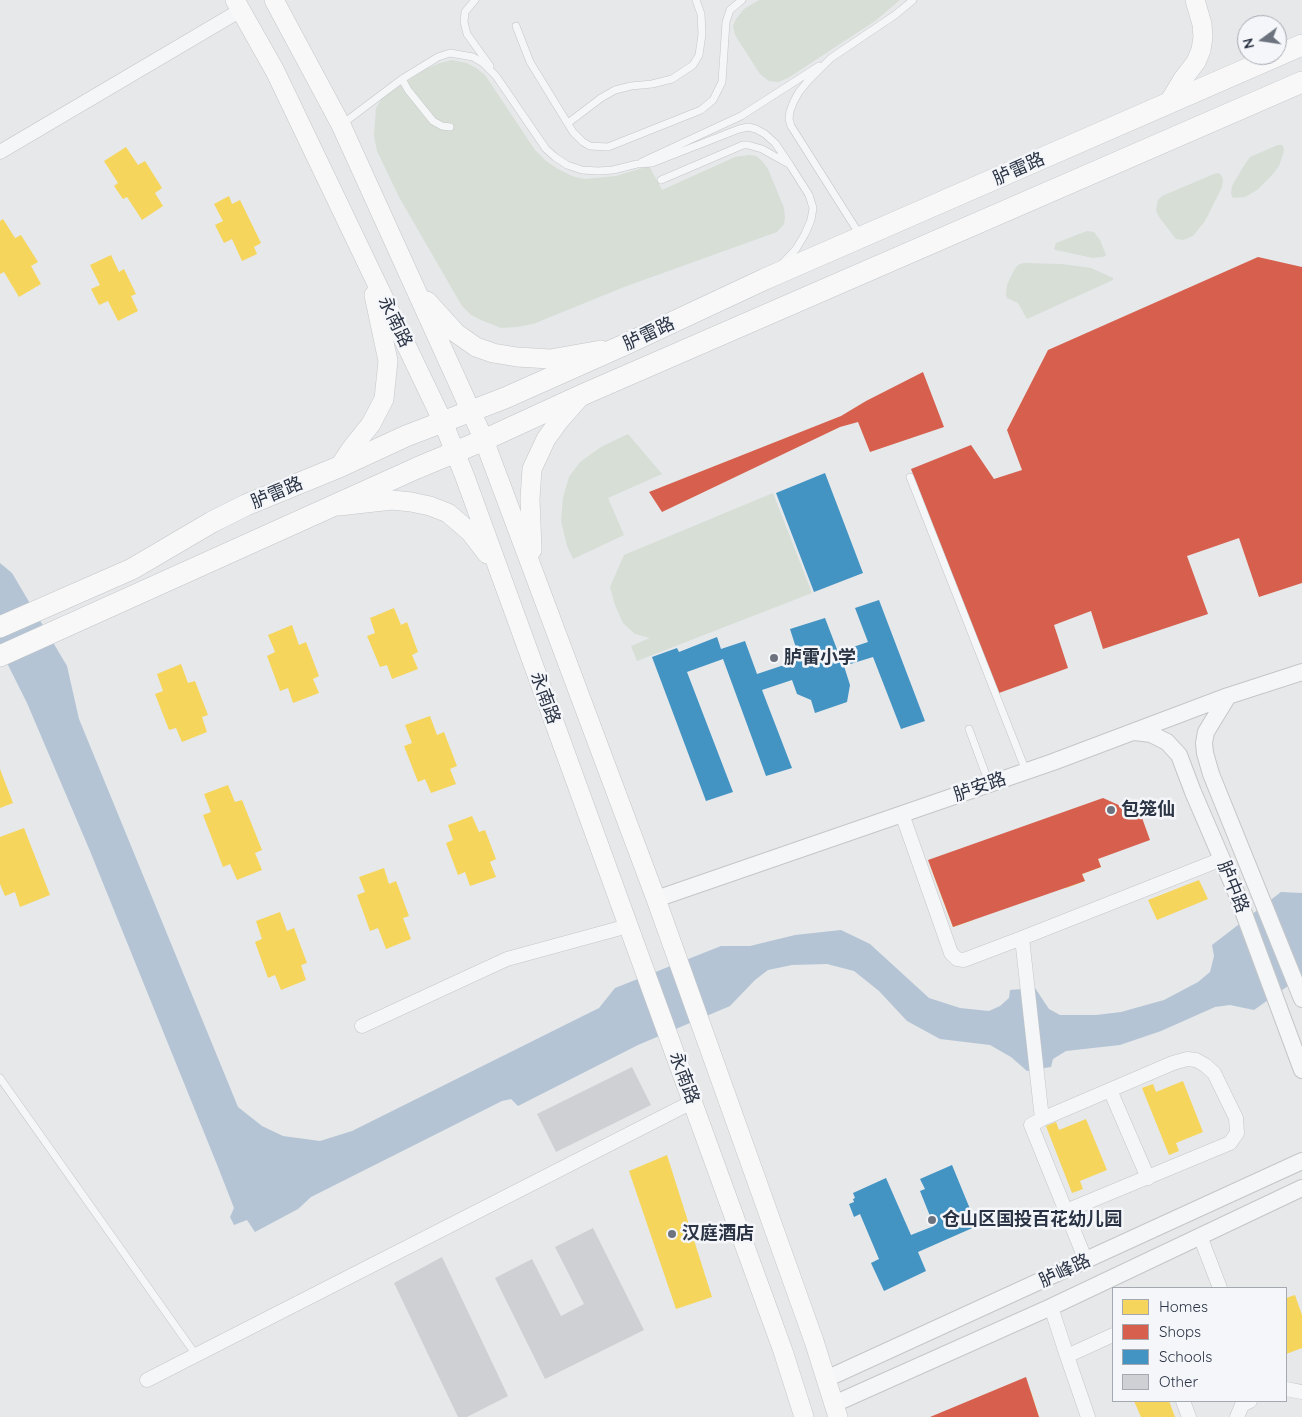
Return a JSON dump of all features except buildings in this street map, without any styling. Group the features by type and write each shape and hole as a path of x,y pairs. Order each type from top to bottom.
{"main road":[{"path":"274,0 341,125 484,440 656,899 814,1341 836,1411"},
{"name":"永南路","path":"238,5 275,71 443,422 783,1351 804,1417"},
{"path":"1168,104 1182,79 1196,62 1201,50 1202,24 1197,6"},
{"name":"胪雷路","path":"0,627 132,568 212,522 246,506 406,436 506,398 765,280 1302,45"},
{"name":"胪雷路","path":"0,656 328,507 1302,82"},
{"path":"339,466 371,424 384,399 388,361 369,267"},
{"path":"412,284 456,333 476,347 493,353 550,359 624,345"},
{"path":"536,579 530,528 532,469 546,439 559,421 582,396"},
{"path":"328,507 392,500 430,506 448,513 470,532 498,568"}],"street":[{"path":"0,152 238,5"},
{"name":"胪安路","path":"656,899 1026,771 1228,696 1302,672"},
{"name":"胪中路","path":"1228,696 1206,732 1205,753 1211,774 1300,995"},
{"name":"胪中路","path":"1134,732 1151,734 1167,742 1179,755 1240,902 1302,1070"},
{"path":"902,814 952,953 956,959 964,960 1222,859"},
{"path":"362,1026 507,959 628,926"},
{"path":"1022,938 1042,1119"},
{"path":"1066,1211 1230,1143 1237,1133 1236,1118 1214,1073 1206,1065 1196,1060 1187,1059 1173,1063 1031,1125 1086,1261"},
{"path":"1110,1090 1148,1178"},
{"path":"147,1380 692,1102"},
{"name":"胪峰路","path":"826,1380 1302,1161"},
{"name":"胪峰路","path":"836,1411 1302,1188"},
{"path":"1200,1236 1220,1287"},
{"path":"1051,1307 1088,1417"},
{"path":"1067,1356 1112,1335"},
{"path":"1287,1389 1302,1392"},
{"path":"1183,1402 1189,1417"},
{"path":"1237,1417 1242,1404 1247,1402"}],"lane":[{"path":"475,0 465,12 464,22 468,34 537,138 554,157 567,165 582,170 613,170 637,164 652,163 748,127 765,134 790,164 809,195 812,208 811,220 796,249 765,280"},
{"path":"568,123 615,90 672,79 693,65 699,55 702,34 701,14 696,0"},
{"path":"516,26 530,62 573,132 590,146 608,147 707,106 717,94 722,82 726,22 730,10 742,0"},
{"path":"637,164 741,116 895,15 913,0"},
{"path":"341,125 402,79 450,53 473,57 483,63 496,76"},
{"path":"831,58 799,92 794,101 789,119 790,126 862,238"},
{"path":"402,79 408,90 434,122 450,127"},
{"path":"661,180 742,145 762,149 790,164"},
{"path":"910,477 1026,771"},
{"path":"969,730 989,783"},
{"path":"0,1078 196,1355"}],"shaded area":[{"path":"759,0 900,0 875,21 788,78 778,82 769,81 760,74 735,35 733,26 736,19 744,9"},
{"path":"452,60 467,63 485,75 535,150 546,161 572,176 584,179 616,176 649,166 662,190 735,157 756,156 768,169 784,208 784,224 777,232 624,287 533,324 501,328 481,320 471,315 462,306 399,197 377,151 374,136 376,108 383,97 426,69"},
{"path":"1282,145 1284,148 1283,154 1279,166 1272,175 1257,190 1245,197 1233,198 1231,194 1232,186 1250,157"},
{"path":"1218,173 1223,179 1222,187 1205,221 1193,236 1183,240 1176,239 1159,217 1156,210 1158,200 1162,196"},
{"path":"1087,231 1094,232 1100,240 1106,255 1093,258 1054,249 1056,243"},
{"path":"1024,263 1062,264 1091,268 1113,278 1113,280 1027,319 1018,303 1007,298 1006,295 1007,285 1014,270 1018,265"},
{"path":"628,434 662,474 608,498 624,535 573,559 567,546 561,521 563,498 569,477 580,462 601,447"},
{"path":"773,493 812,593 637,661 631,646 650,638 635,634 623,623 610,587 624,555"}],"water":[{"path":"0,563 12,573 67,666 79,719 238,1107 262,1126 283,1136 320,1141 352,1131 599,1008 615,988 721,946 750,946 795,935 841,930 870,944 929,998 960,1008 989,1011 1000,1006 1009,998 1010,990 1035,988 1049,1009 1060,1015 1096,1015 1121,1012 1164,1000 1198,982 1210,972 1214,956 1212,945 1281,892 1302,893 1302,976 1254,1010 1230,1005 1215,1007 1161,1031 1120,1045 1066,1051 1053,1059 1051,1067 1027,1071 1011,1057 990,1045 940,1039 907,1021 879,991 854,971 827,964 792,965 768,970 755,980 730,1006 638,1045 518,1106 511,1099 502,1101 311,1197 298,1209 255,1232 247,1220 234,1225 230,1217 234,1208 218,1167 90,851 27,703 0,649"}],"place":[{"name":"胪雷小学","path":"774,658"},
{"name":"包笼仙","path":"1111,810"},
{"name":"仓山区国投百花幼儿园","path":"932,1220"},
{"name":"汉庭酒店","path":"672,1234"}]}
